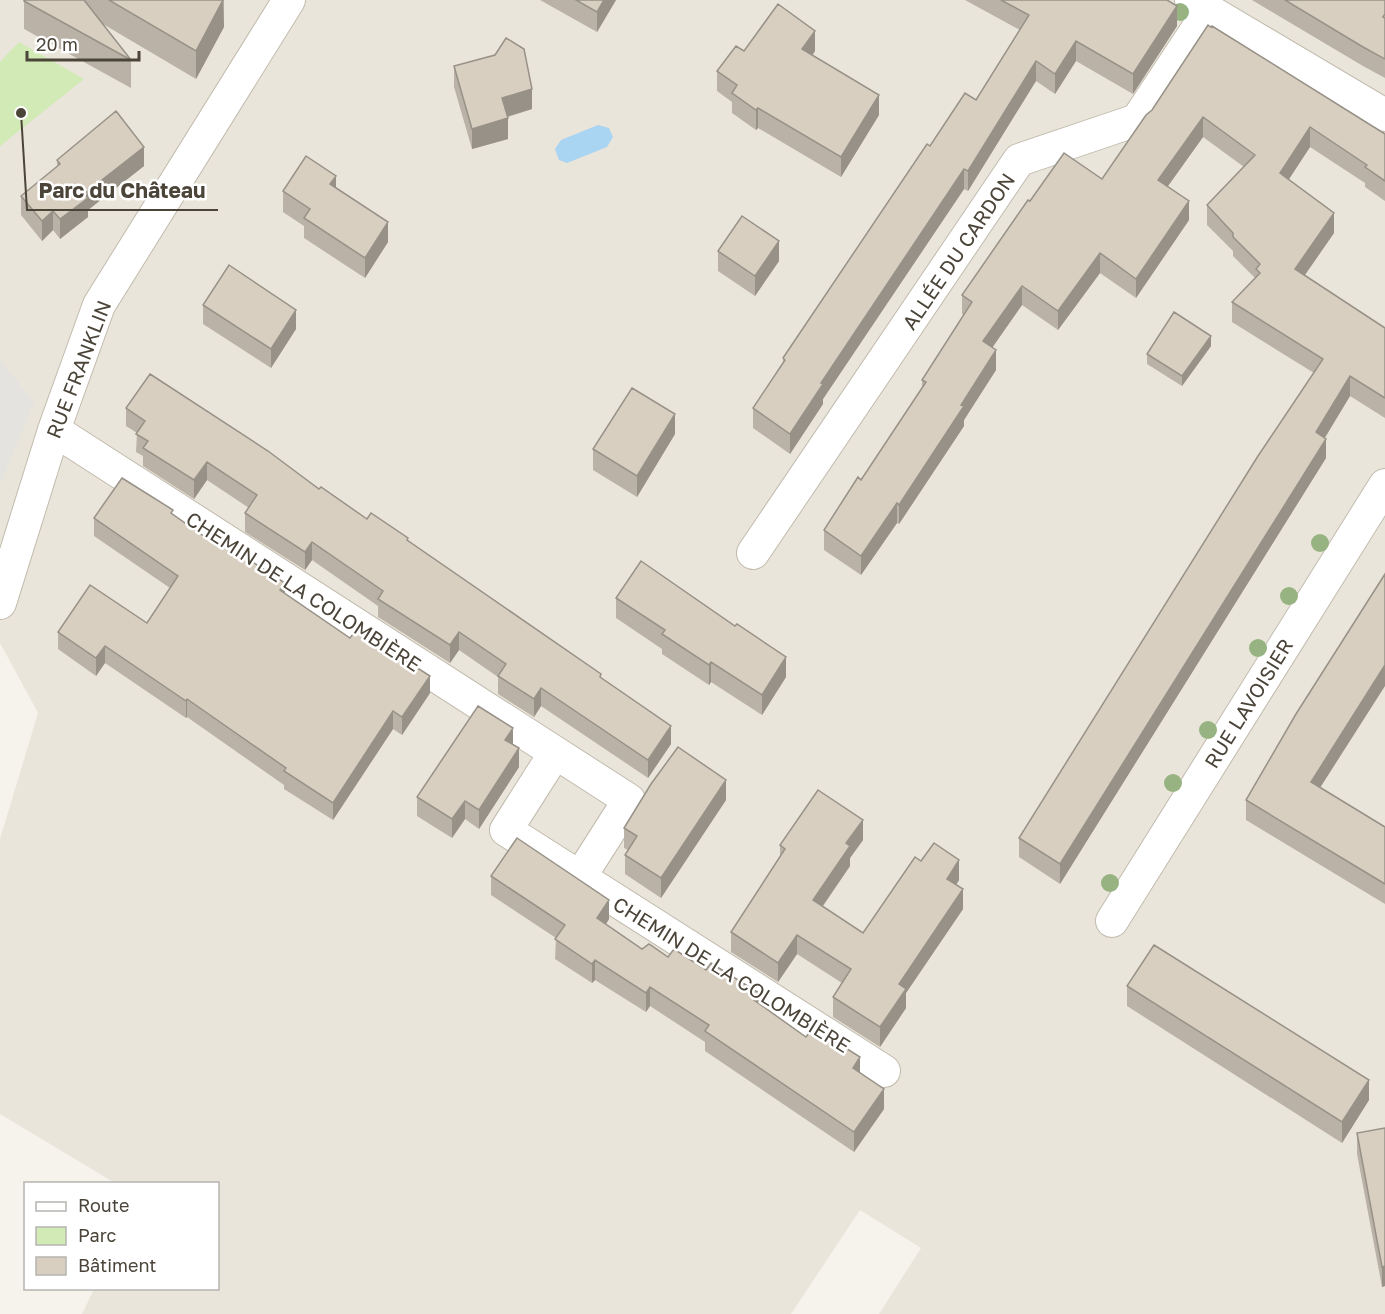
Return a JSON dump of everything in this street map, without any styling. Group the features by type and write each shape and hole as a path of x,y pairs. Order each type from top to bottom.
{"street":[{"name":"RUE FRANKLIN","path":"0,603 54,430 99,305 289,0"},
{"path":"1200,6 1385,115"},
{"name":"ALLÉE DU CARDON","path":"753,553 1019,160 1137,120 1200,6"},
{"name":"CHEMIN DE LA COLOMBIÈRE","path":"54,430 629,800 580,878"},
{"name":"RUE LAVOISIER","path":"1112,921 1385,485"},
{"name":"CHEMIN DE LA COLOMBIÈRE","path":"555,753 506,830 884,1071"}],"shaded area":[{"path":"0,0 1385,0 1385,1314 879,1314 921,1248 860,1210 791,1314 82,1314 94,1290 219,1290 219,1182 113,1182 0,1114 0,839 38,713 0,643"},
{"path":"0,360 34,402 0,485"}],"green space":[{"path":"19,42 84,79 0,146 0,62"}],"water":[{"path":"598,125 609,128 613,137 607,147 567,163 559,160 555,149 561,140"}],"building":[{"path":"84,0 131,60 24,1"},
{"path":"109,0 223,0 196,51"},
{"path":"576,0 604,0 597,12"},
{"path":"1001,0 1167,0 1177,6 1133,74 1076,41 1055,74 1036,61 968,171 964,169 821,383 823,384 790,434 753,408 785,360 783,358 927,144 930,146 965,93 976,100 1029,15"},
{"path":"1285,0 1385,0 1383,17 1385,18 1385,59 1363,47"},
{"path":"778,4 815,31 802,49 879,95 841,157 758,108 756,110 732,93 737,85 717,71 736,46 744,51"},
{"path":"1208,25 1385,134 1385,181 1365,167 1367,165 1310,127 1280,173 1334,213 1295,269 1385,328 1385,398 1350,376 1316,432 1326,439 1060,864 1019,838 1258,456 1323,359 1232,302 1260,273 1256,269 1260,264 1233,237 1233,233 1207,205 1255,155 1203,117 1158,180 1189,201 1136,279 1100,253 1058,311 1022,286 983,341 996,350 961,405 964,406 899,505 897,503 861,556 824,530 858,477 861,480 926,382 922,380 972,302 962,295 1028,200 1030,201 1064,153 1102,179 1146,115 1152,110"},
{"path":"506,38 524,49 532,89 502,98 508,118 472,129 454,66 495,55"},
{"path":"116,111 144,147 84,194 88,198 60,219 53,211 42,221 21,196 60,164 57,160"},
{"path":"306,156 336,176 330,184 388,222 365,258 304,218 310,209 283,191"},
{"path":"742,216 779,241 755,276 718,251"},
{"path":"229,265 296,310 271,349 203,305"},
{"path":"1174,312 1211,336 1182,376 1147,354"},
{"path":"150,374 268,451 319,489 321,487 367,519 371,513 601,674 600,677 671,726 648,760 541,688 534,699 498,676 506,664 459,632 450,645 378,599 383,591 312,542 305,552 245,513 257,495 207,462 194,480 143,448 148,441 136,434 145,421 126,408"},
{"path":"632,388 675,414 637,476 593,449"},
{"path":"122,478 173,510 171,513 222,549 225,544 285,583 280,590 350,638 357,629 430,676 402,717 393,711 333,803 284,771 286,768 187,699 186,701 105,646 96,658 58,632 90,585 147,623 178,576 94,518"},
{"path":"641,561 735,626 737,624 786,657 762,695 711,662 709,665 662,634 665,630 616,598"},
{"path":"1385,574 1385,665 1311,782 1385,827 1385,884 1246,800 1296,714"},
{"path":"478,706 513,728 505,740 519,748 479,810 465,801 452,819 417,797"},
{"path":"678,747 726,780 661,878 625,855 637,836 624,828 651,784"},
{"path":"818,790 863,820 846,843 850,846 813,900 863,933 915,857 921,861 934,843 959,860 947,879 963,889 899,984 906,989 880,1027 833,997 851,969 797,935 778,963 731,932 785,849 780,845"},
{"path":"517,838 609,900 597,918 642,949 649,944 668,957 674,949 706,970 711,963 759,993 754,1000 806,1037 813,1027 860,1057 853,1068 884,1089 854,1132 705,1031 709,1025 650,987 646,993 595,960 592,964 555,939 565,925 491,876"},
{"path":"1154,945 1369,1080 1342,1122 1127,986"},
{"path":"1385,1128 1385,1266 1382,1267 1357,1133"}],"place":[{"name":"Parc du Château","path":"21,113"}]}
